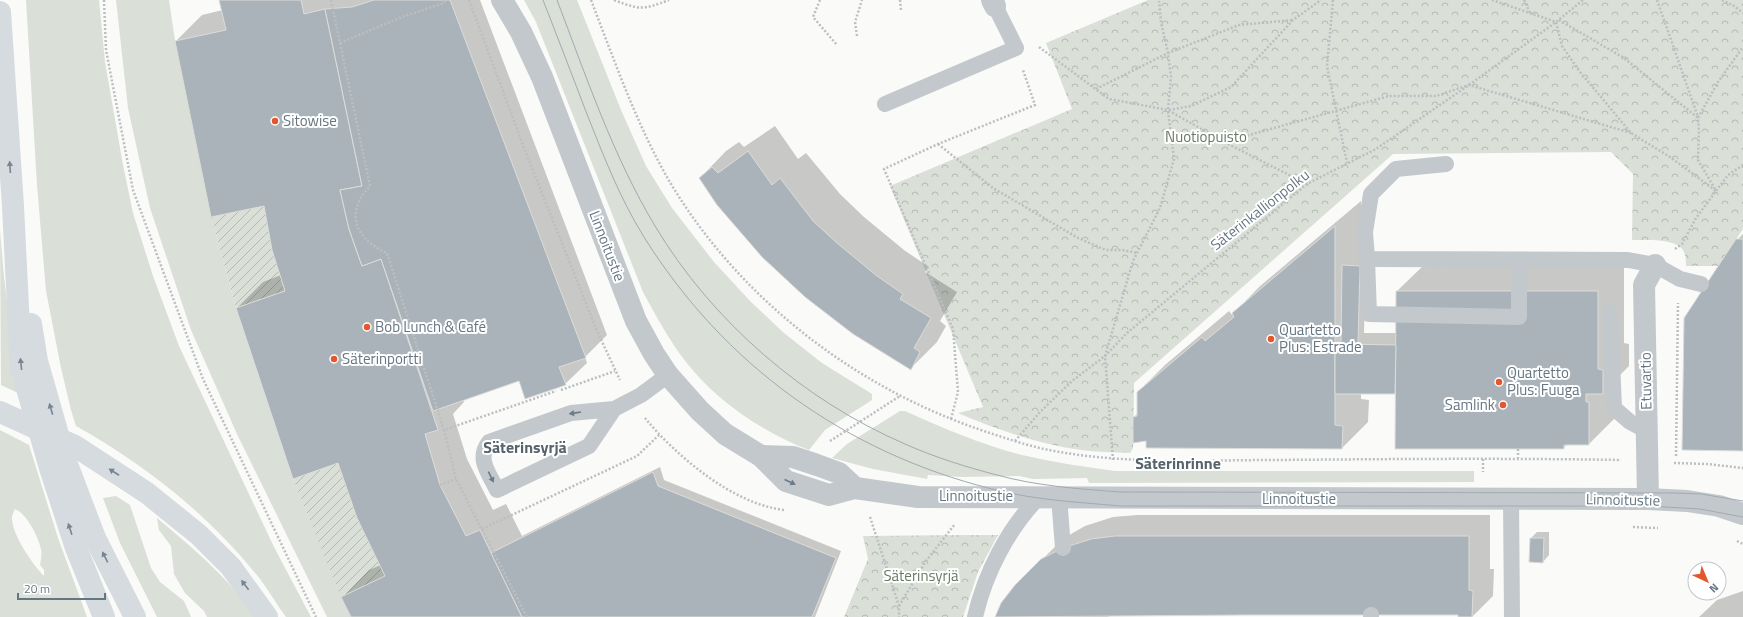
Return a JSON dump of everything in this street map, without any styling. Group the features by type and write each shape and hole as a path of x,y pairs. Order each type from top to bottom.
{"highway":[{"path":"0,12 13,206 21,368 50,468 74,541 104,617"},
{"path":"13,206 37,360 65,459 95,538 135,617"},
{"path":"0,412 75,446 147,493 199,535 226,562 267,617"}],"street":[{"name":"Linnoitustie","path":"502,0 522,32 542,77 636,321 654,354 668,375 700,412 725,434 761,456 786,481 829,495 855,488 918,497 1648,499 1687,501 1719,506 1743,514"},
{"name":"Etuvartio","path":"1648,499 1644,285 1655,265"}],"lane":[{"path":"885,104 1016,48 994,3"},
{"path":"1446,164 1396,169 1371,194 1365,232 1369,314 1519,317 1519,260"},
{"path":"1367,260 1628,260 1655,265 1680,279 1701,284"},
{"path":"1610,312 1614,408 1630,422 1647,431"},
{"path":"614,409 589,446 497,490 482,460 484,449 489,442 571,413 614,409 641,395 668,375"},
{"path":"975,617 980,598 997,557 1009,536 1049,497 1063,548"},
{"path":"1512,499 1512,617"}],"path":[{"path":"104,0 106,50 133,190 203,379 316,617"},
{"path":"331,0 370,186 359,201 355,216 359,231 370,244 387,253 444,430"},
{"path":"340,43 402,17 444,3 446,0"},
{"path":"469,0 524,148 597,331"},
{"path":"590,0 629,100 648,143 672,186 697,223 729,261 763,298 791,324 859,374 900,396 951,419 1014,441 1043,449 1113,460 1518,458 1647,461 1743,468"},
{"path":"614,0 633,7 648,8 669,0"},
{"path":"820,0 813,17 837,45"},
{"path":"857,36 855,22 862,0"},
{"path":"900,0 901,10"},
{"path":"1168,110 1192,106 1231,88 1293,20 1321,0"},
{"path":"1333,0 1327,66 1347,163"},
{"path":"1492,0 1556,22 1562,46 1566,52 1580,72 1631,133"},
{"path":"1524,0 1530,13"},
{"name":"Säterinkallionpolku","path":"1014,441 1072,380 1104,356 1127,334 1306,184 1376,149 1469,85 1559,20 1583,0"},
{"path":"1657,0 1698,118 1698,160 1716,191"},
{"path":"1722,0 1734,6 1743,13"},
{"path":"1113,460 1104,356 1133,261 1160,208 1174,159 1168,110 1171,77 1168,53 1161,22 1159,1"},
{"path":"1096,89 1168,53 1240,25 1293,20"},
{"path":"1559,20 1624,58 1698,118"},
{"path":"1036,40 1039,47 1109,99 1168,110 1224,142 1306,184"},
{"path":"951,419 958,392 953,329 884,169 938,144 1035,105 1016,48"},
{"path":"1698,118 1718,82 1743,48"},
{"path":"1224,142 1389,96 1436,96 1469,85 1631,133 1670,157 1716,191"},
{"path":"938,144 993,188 1078,238 1106,250 1122,250 1138,253"},
{"path":"1655,265 1682,244 1696,218 1728,175 1743,165"},
{"path":"1676,463 1678,304 1680,279"},
{"path":"482,529 637,456 659,435"},
{"path":"1518,449 1518,458"},
{"path":"440,485 456,479"},
{"path":"870,517 899,606 900,617"},
{"path":"899,606 926,561 960,518"}],"green space":[{"path":"26,0 99,0 105,62 123,165 133,213 153,276 179,346 274,547 311,617 286,617 260,579 241,556 198,513 152,475 102,441 76,426 61,368 46,291 37,185"},
{"path":"116,0 169,0 175,41 211,217 236,308 293,479 351,617 327,617 237,434 191,330 150,208 128,108"},
{"path":"524,0 577,0 621,110 646,166 672,208 714,262 751,302 784,333 822,363 872,394 872,400 825,430 809,450 758,425 726,403 698,377 668,337 643,292 536,22"},
{"name":"Nuotiopuisto","path":"1148,0 1743,0 1743,229 1718,266 1686,266 1683,250 1674,243 1660,240 1632,240 1633,174 1611,152 1393,154 1134,383 1133,448 1130,453 1087,451 1066,448 1034,440 987,425 958,413 983,407 890,186 1072,109 1046,43"},
{"path":"264,206 272,250 285,291 236,308 211,217"},
{"path":"0,230 4,277 18,393 1,385"},
{"path":"900,411 905,411 963,436 1007,451 1057,462 1115,471 1474,471 1474,482 1089,483 1087,478 1033,479 1019,476 963,477 928,475 927,479 873,469 832,458 847,444"},
{"path":"0,430 29,445 58,538 87,617 0,617","holes":["15,509 28,520 40,544 40,565 44,570 44,576 34,565 15,533 12,517"]},
{"path":"338,463 385,576 341,597 293,479"},
{"path":"116,496 130,505 151,568 160,582 184,601 191,617 157,617 120,543 103,498"},
{"path":"157,518 197,552 222,576 255,617 207,617 204,611 185,593 174,574 171,546 159,530"},
{"name":"Säterinsyrjä","path":"998,535 978,572 963,617 844,617 868,559 863,536"}],"building":[{"name":"Säterinportti","path":"219,0 301,0 304,14 325,9 362,186 340,190 349,229 362,266 381,259 438,430 425,434 440,485 466,536 480,530 522,617 351,617 341,597 385,576 357,518 338,463 293,479 236,308 285,291 272,250 264,206 211,217 175,41 226,30"},
{"path":"374,0 450,0 586,358 559,367 566,385 525,399 519,381 433,411 381,259 362,266 349,229 340,190 362,186 325,9 352,7"},
{"path":"748,151 772,185 780,178 813,221 877,276 903,294 900,299 931,318 914,348 920,352 911,370 853,334 805,297 762,257 717,205 699,178 712,167 718,173"},
{"name":"Quartetto Plus: Estrade","path":"1335,226 1335,425 1343,426 1342,449 1146,448 1146,441 1133,443 1133,417 1137,416 1137,392 1202,337 1205,341 1234,317 1232,313"},
{"path":"1736,239 1743,239 1743,451 1682,450 1684,318"},
{"path":"1342,265 1360,266 1358,344 1341,344"},
{"name":"Quartetto Plus: Fuuga","path":"1396,291 1598,291 1598,369 1603,370 1603,394 1586,394 1586,402 1589,402 1589,445 1564,445 1564,449 1395,449"},
{"path":"1335,345 1396,345 1395,394 1335,394"},
{"path":"653,472 658,486 836,558 812,617 522,617 491,553"},
{"path":"1115,536 1469,536 1469,590 1473,591 1472,617 1458,617 1458,615 1244,615 995,617 1001,603 1015,585 1041,559 1063,548 1091,539"},
{"path":"1530,538 1544,538 1543,563 1529,562"}],"tram line":[{"path":"543,0 598,142 619,190 644,237 676,283 711,325 751,363 793,397 838,427 887,452 938,473 1008,493 1056,500 1120,506 1648,506 1700,509 1743,517"},
{"path":"557,0 601,115 626,172 655,226 678,261 704,294 732,325 763,354 796,381 831,405 867,426 916,449 962,465 1012,479 1090,490 1121,492 1676,493 1701,494 1743,501"}],"place":[{"name":"Sitowise","path":"275,121"},
{"name":"Bob Lunch & Café","path":"367,327"},
{"name":"Quartetto Plus: Estrade","path":"1271,339"},
{"name":"Säterinportti","path":"334,359"},
{"name":"Quartetto Plus: Fuuga","path":"1499,382"},
{"name":"Samlink","path":"1503,405"}],"district":[{"name":"Säterinsyrjä","path":"525,447"},
{"name":"Säterinrinne","path":"1178,463"}]}
